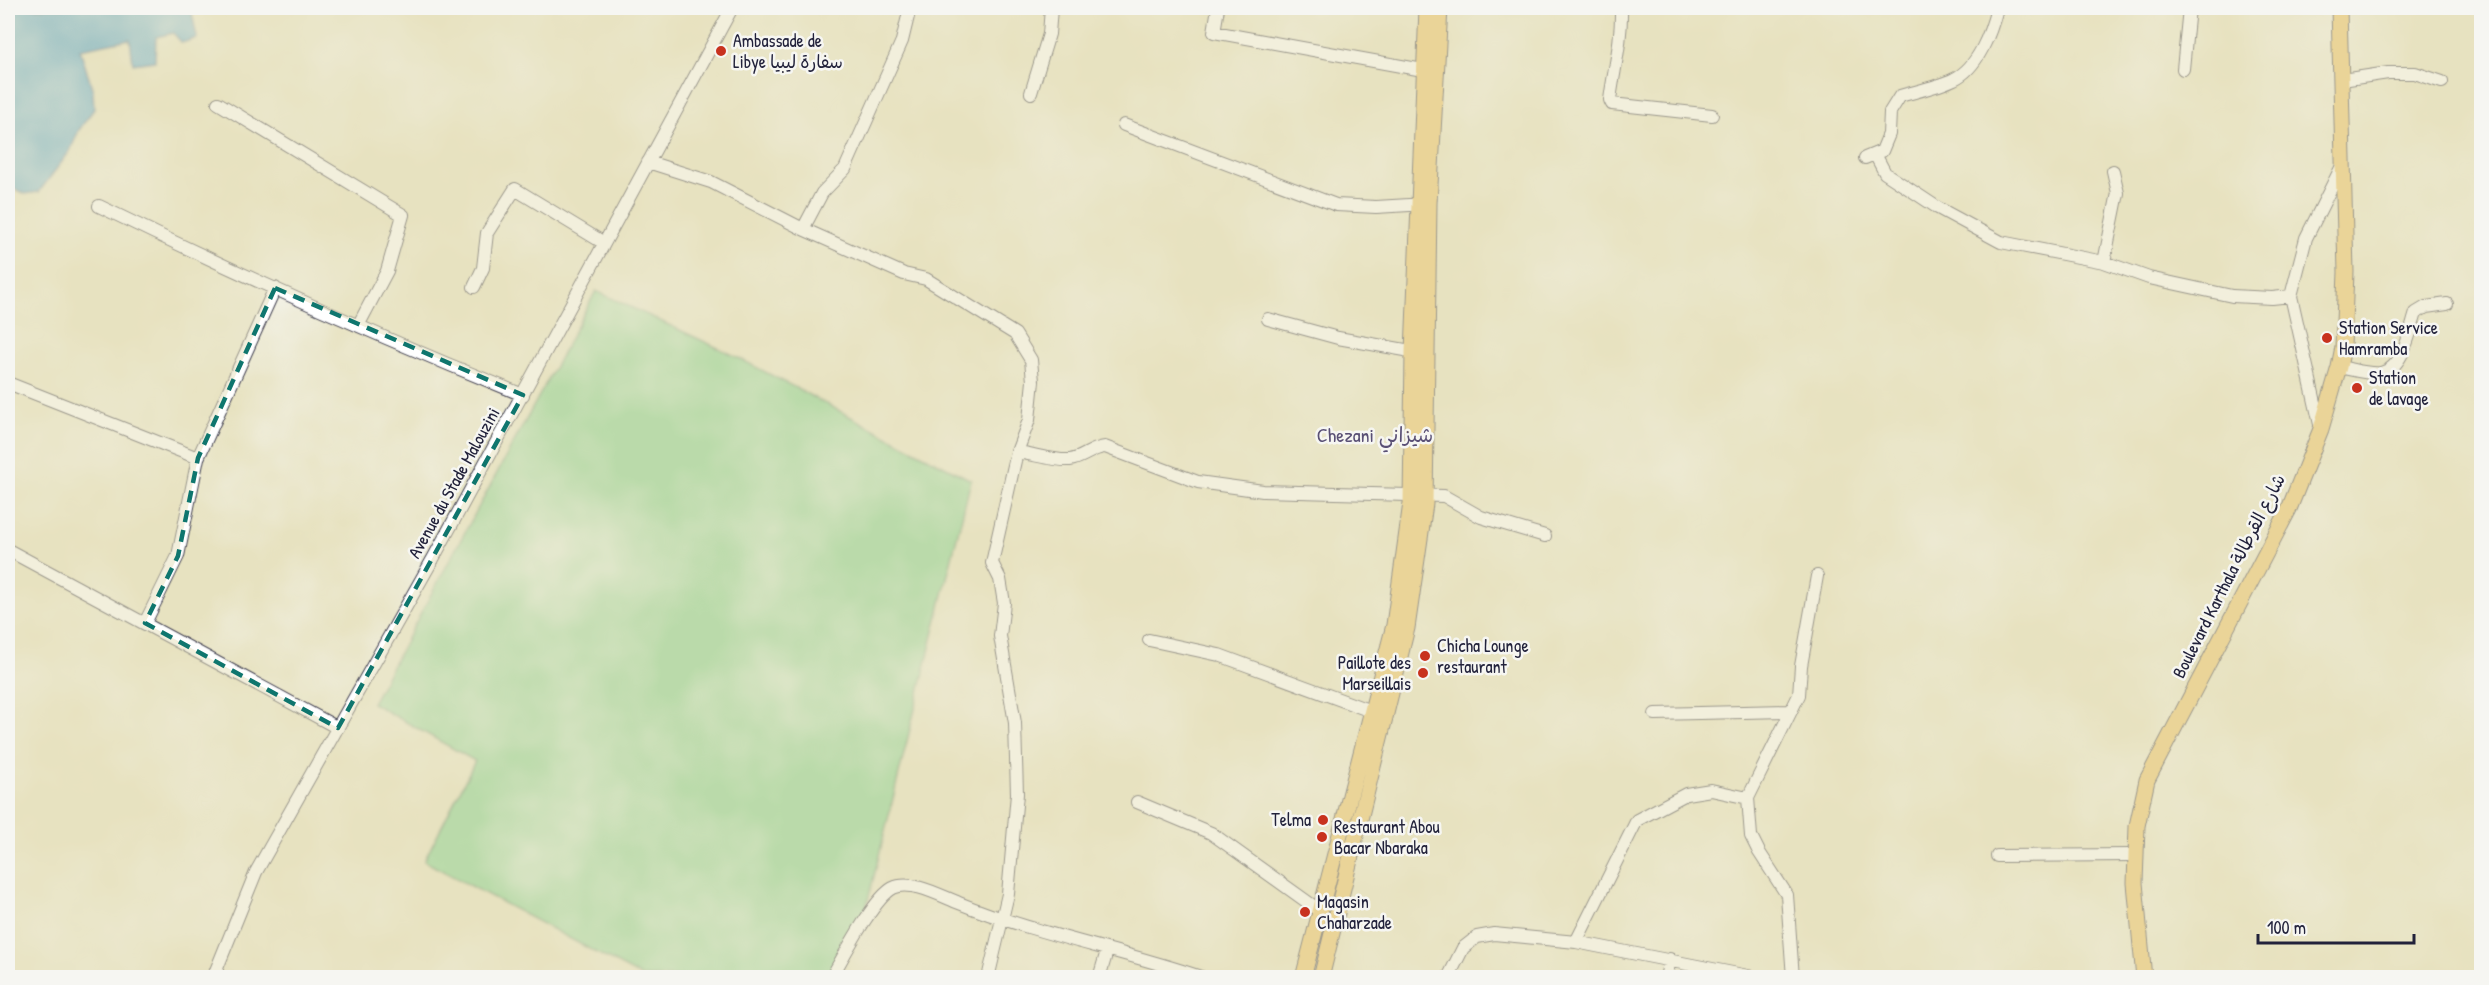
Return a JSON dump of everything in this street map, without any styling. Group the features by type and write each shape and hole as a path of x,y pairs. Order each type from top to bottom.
{"main road":[{"path":"1321,978 1407,628 1418,493 1419,353 1429,71 1427,8"},
{"path":"1429,71 1440,8"},
{"name":"Boulevard Karthala شارع القرطالة","path":"2144,978 2135,883 2137,826 2147,780 2289,509 2320,429 2339,367 2346,310 2339,8"},
{"path":"1304,978 1394,625 1418,493"}],"street":[{"name":"Avenue du Stade Malouzini","path":"213,978 256,872 522,395 732,8"},
{"path":"802,229 822,193 845,169 902,41 910,8"},
{"path":"1031,93 1050,34 1051,8"},
{"path":"1218,8 1214,32 1429,71"},
{"path":"1621,8 1622,31 1611,88 1612,104 1712,115"},
{"path":"1997,8 1994,22 1973,65 1955,79 1900,96 1890,112 1889,134 1882,151 1870,156 1885,173 1988,237 2020,248 2104,262 2149,278 2232,296 2272,298 2291,296"},
{"path":"2183,69 2189,8"},
{"path":"2342,80 2388,73 2415,73 2442,82"},
{"path":"218,103 403,215 387,271 359,324"},
{"path":"1124,125 1336,206 1423,204"},
{"path":"648,162 711,182 802,229 904,273 926,279 1015,334 1031,360 1033,381 1029,420 1017,452 992,563 1000,579 1004,603 1000,636 1015,723 1017,782 1008,894 988,978"},
{"path":"2320,429 2291,296 2306,238 2342,166"},
{"path":"2104,262 2118,193 2113,171"},
{"path":"474,287 483,268 487,233 515,189 604,243"},
{"path":"99,206 206,259 359,324 429,358 522,395"},
{"path":"145,623 178,556 198,458 275,288"},
{"path":"2339,367 2379,374 2389,371 2406,346 2416,314 2426,307 2447,304"},
{"path":"1268,319 1338,338 1419,353"},
{"path":"8,383 198,458"},
{"path":"1017,452 1067,460 1082,457 1092,448 1105,447 1198,482 1263,491 1418,493 1452,499 1481,517 1545,536"},
{"path":"8,550 338,728"},
{"path":"1793,978 1787,895 1751,836 1748,798 1765,768 1799,695 1801,666 1817,576"},
{"path":"1149,640 1219,655 1385,717"},
{"path":"1655,714 1790,711"},
{"path":"1576,942 1637,820 1686,794 1711,790 1748,798"},
{"path":"1137,802 1211,833 1320,911"},
{"path":"1996,856 2136,855"},
{"path":"831,978 880,898 895,887 911,885 1001,920 1061,934 1107,951 1204,978"},
{"path":"1448,978 1463,948 1477,937 1494,934 1576,942 1758,978"},
{"path":"1099,978 1107,951"},
{"path":"1666,978 1670,959"}],"highlighted area":[{"path":"275,288 523,395 338,728 145,623 178,556 198,458"}],"green space":[{"path":"596,291 731,354 971,480 863,921 830,977 642,977 424,861 475,761 372,703"}],"water":[{"path":"8,8 191,8 197,38 182,43 173,33 156,37 155,61 133,64 130,39 80,49 93,91 94,109 79,130 70,151 39,192 25,194 8,186"}],"place":[{"name":"Ambassade de Libye سفارة ليبيا","path":"721,51"},
{"name":"Station Service Hamramba","path":"2327,338"},
{"name":"Station de lavage","path":"2357,388"},
{"name":"Chicha Lounge restaurant","path":"1425,656"},
{"name":"Paillote des Marseillais","path":"1423,673"},
{"name":"Telma","path":"1323,820"},
{"name":"Restaurant Abou Bacar Nbaraka","path":"1322,837"},
{"name":"Magasin Chaharzade","path":"1305,912"}],"district":[{"name":"Chezani شيزاني","path":"1375,435"}]}
